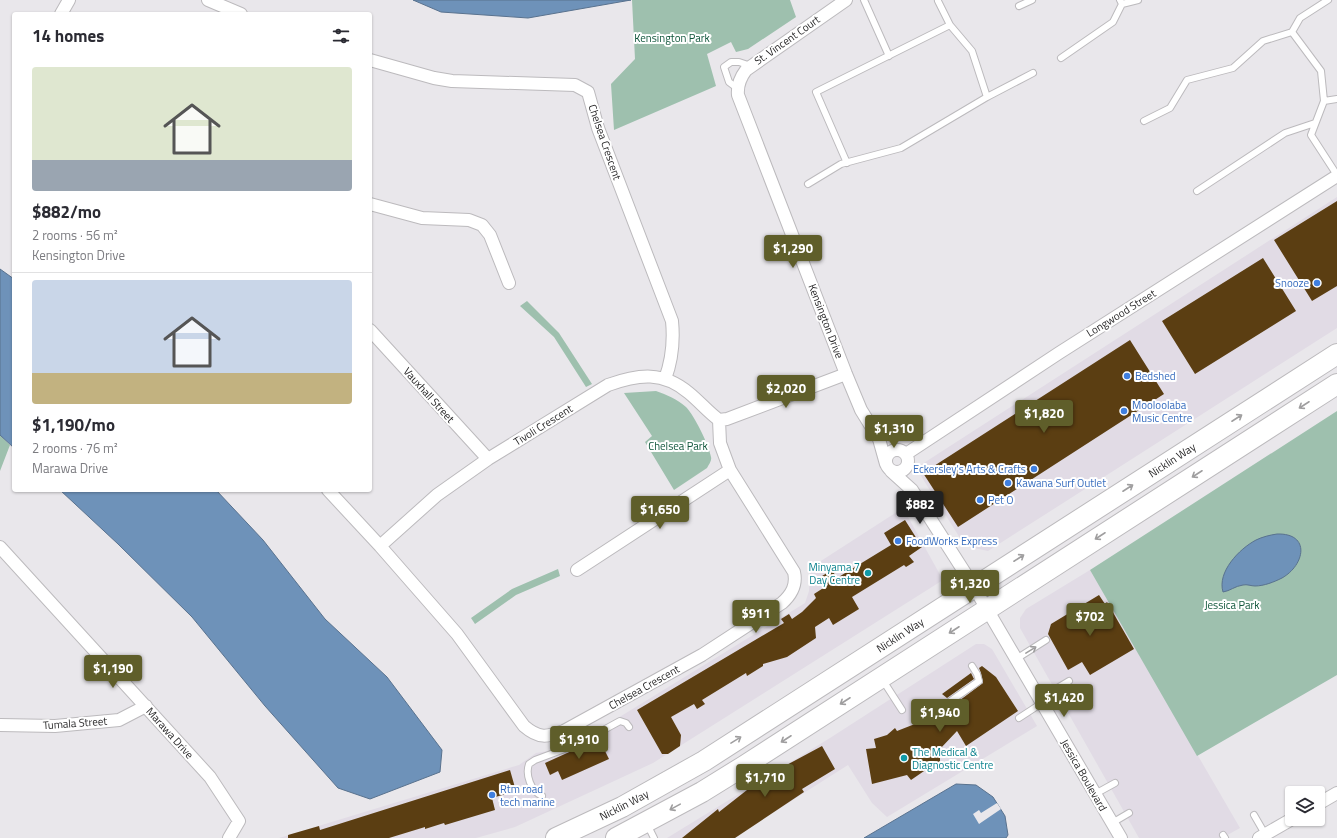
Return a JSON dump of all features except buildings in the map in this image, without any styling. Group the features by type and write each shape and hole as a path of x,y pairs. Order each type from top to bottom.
{"highway":[{"name":"Nicklin Way","path":"556,838 622,807 704,761 1337,354"},
{"path":"616,838 650,830 726,777 1337,384"}],"street":[{"path":"62,12 69,0"},
{"path":"208,0 223,11"},
{"name":"St. Vincent Court","path":"737,88 741,77 751,66 846,0"},
{"name":"Chelsea Crescent","path":"372,61 434,78 452,81 575,85 588,92 598,128 672,321 674,337 670,367 665,379"},
{"name":"Kensington Drive","path":"737,88 738,95 846,374 861,410 879,439 889,468"},
{"name":"Longwood Street","path":"906,454 1059,353 1337,176"},
{"path":"372,205 422,218 469,220 482,225 490,235 509,283"},
{"name":"Vauxhall Street","path":"372,332 488,459"},
{"path":"719,420 727,419 846,374"},
{"name":"Tivoli Crescent","path":"380,546 437,495 488,459 608,385 630,377 650,376 665,379 680,386 710,414 719,420"},
{"name":"Chelsea Crescent","path":"330,492 380,546 457,634 524,726 531,732 540,736 552,735 564,731 702,655 782,603 790,596 795,587 796,578 794,572 730,470 720,443 719,420"},
{"name":"Kensington Drive","path":"879,439 893,450"},
{"path":"912,490 906,454 903,451 893,450 887,455 889,468 912,490 987,609"},
{"path":"889,468 900,472 907,466"},
{"path":"578,570 730,470"},
{"name":"Marawa Drive","path":"0,547 210,777 239,821 229,838"},
{"name":"Jessica Boulevard","path":"987,609 1121,838"},
{"name":"Tumala Street","path":"0,725 55,726 119,720 146,706"},
{"path":"1325,800 1337,793"},
{"path":"1262,836 1285,823"}],"lane":[{"path":"864,0 889,56"},
{"path":"1020,6 1032,0"},
{"path":"1061,58 1113,22 1121,2 1138,0"},
{"path":"1144,121 1170,108 1188,80 1233,68 1264,41 1292,32 1300,18 1328,0"},
{"path":"938,1 950,25 972,51 987,98"},
{"path":"847,163 816,92 950,25"},
{"path":"1292,32 1321,71 1324,101 1311,135 1337,176"},
{"path":"737,88 729,82 724,67 731,62 739,62 751,66"},
{"path":"808,184 841,164 901,148 987,98 1033,74"},
{"path":"1324,101 1337,99"},
{"path":"1197,191 1285,133 1316,123"},
{"path":"1016,659 1046,640"},
{"path":"935,712 979,681 972,666"},
{"path":"881,677 902,710"},
{"path":"1019,718 1069,681"},
{"path":"542,796 537,793 527,774 529,764 535,760 578,744 620,721 626,723 629,727"},
{"path":"1096,794 1115,783"},
{"path":"1112,823 1129,813"},
{"path":"1254,815 1262,836"}],"shaded area":[{"path":"1337,197 1337,328 988,551 965,546 916,468"},
{"path":"903,508 943,580 653,763 515,827 476,838 279,838 519,765 536,753 548,751 600,729 805,603 809,591 810,568"},
{"path":"1090,570 1240,828 1222,838 1139,838 1020,628 1020,618 1026,609"},
{"path":"976,644 984,644 992,649 1037,726 887,817 872,803 848,765 733,838 667,838 830,738"}],"green space":[{"name":"Kensington Park","path":"632,0 790,0 796,17 748,49 736,52 731,42 707,54 716,86 614,130 611,84 635,59"},
{"path":"527,301 559,333 592,384 586,387 554,337 520,306"},
{"name":"Chelsea Park","path":"656,391 672,398 686,407 701,430 711,457 711,461 707,468 674,490 645,442 652,436 624,393"},
{"name":"Jessica Park","path":"1337,411 1337,675 1197,756 1090,570"},
{"path":"0,435 10,445 0,471"},
{"path":"558,569 560,576 516,595 475,624 471,618 512,589"}],"water":[{"path":"413,0 631,0 528,18 441,12"},
{"path":"0,269 12,278 12,446 0,435"},
{"path":"62,492 218,492 263,540 325,619 387,677 442,750 440,772 370,799 338,788 265,706 192,617 118,544"},
{"path":"1277,534 1288,535 1300,544 1301,551 1296,566 1282,578 1269,584 1258,586 1237,586 1223,592 1222,584 1226,569 1237,555 1256,540"},
{"path":"956,784 976,785 993,797 1005,816 1008,835 1006,838 864,838"}],"pier":[{"path":"997,803 1001,809 979,824 973,814 979,810 981,813"}],"place":[{"name":"Snooze","path":"1317,283"},
{"name":"Bedshed","path":"1127,376"},
{"name":"Mooloolaba Music Centre","path":"1124,411"},
{"name":"Eckersley's Arts & Crafts","path":"1034,469"},
{"name":"Kawana Surf Outlet","path":"1008,483"},
{"name":"Pet O","path":"980,500"},
{"name":"FoodWorks Express","path":"898,541"},
{"name":"Minyama 7 Day Centre","path":"868,573"},
{"name":"The Medical & Diagnostic Centre","path":"904,758"},
{"name":"Rtm road tech marine","path":"492,795"}]}
